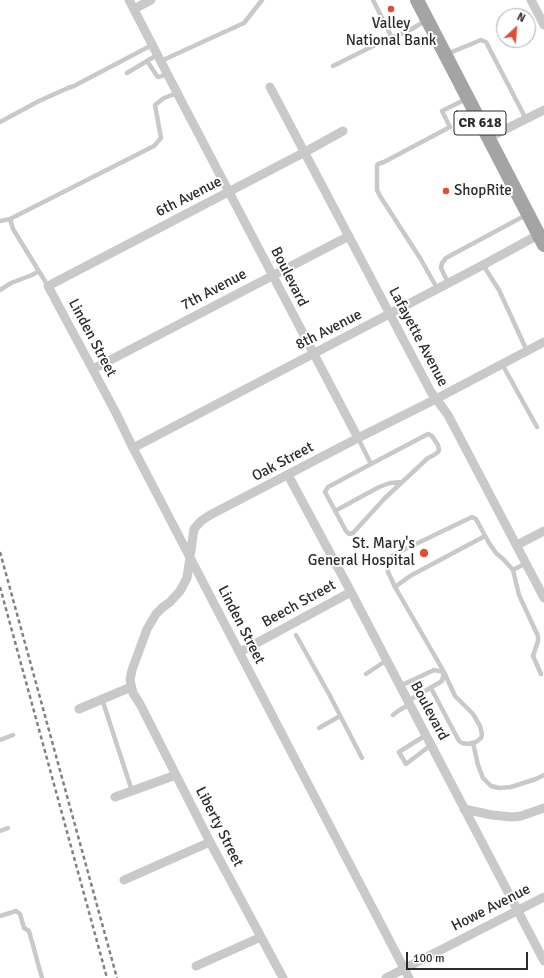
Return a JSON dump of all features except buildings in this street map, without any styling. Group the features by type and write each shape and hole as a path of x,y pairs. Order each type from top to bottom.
{"main road":[{"name":"CR 618","path":"416,0 541,240"}],"street":[{"name":"Boulevard","path":"129,0 358,438"},
{"path":"134,9 151,0"},
{"path":"531,0 544,24"},
{"name":"Lafayette Avenue","path":"270,87 431,392 448,415 544,598"},
{"path":"488,138 544,110"},
{"name":"6th Avenue","path":"48,286 343,131"},
{"name":"7th Avenue","path":"93,369 349,236"},
{"name":"8th Avenue","path":"133,448 437,288 483,265 541,240"},
{"name":"Linden Street","path":"48,286 116,413 409,978"},
{"name":"Oak Street","path":"131,687 130,680 132,670 147,629 156,614 180,591 187,578 194,529 200,521 544,342"},
{"name":"Boulevard","path":"288,475 387,660 544,961"},
{"path":"517,545 544,531"},
{"name":"Beech Street","path":"240,652 351,592"},
{"path":"79,709 131,687"},
{"name":"Liberty Street","path":"131,687 210,842 283,978"},
{"path":"115,796 176,775"},
{"path":"464,809 492,815 512,817 521,816 544,808"},
{"path":"124,880 210,842"},
{"name":"Howe Avenue","path":"386,978 544,897"},
{"path":"196,966 261,937"}],"lane":[{"path":"127,73 147,61 159,58 244,23 262,0"},
{"path":"373,0 392,38"},
{"path":"333,66 377,44 410,30 427,20"},
{"path":"445,55 481,40 486,42 526,119"},
{"path":"0,122 39,101 74,86 152,45"},
{"path":"147,61 157,76 159,77 167,74"},
{"path":"0,221 10,219 154,146 161,138 155,104 164,98 177,93"},
{"path":"437,288 420,258 380,196 377,190 377,168 378,164 450,127 442,111 468,98"},
{"path":"448,283 441,268 442,263 446,258 528,214"},
{"path":"10,219 13,229 48,286"},
{"path":"483,265 499,290 527,351"},
{"path":"0,290 11,283 39,271"},
{"path":"502,364 537,427"},
{"path":"429,434 438,445 438,452 428,458 385,498 353,533 349,534 325,492 328,487 371,464 429,434"},
{"path":"358,438 371,464"},
{"path":"335,511 379,487 390,483 402,482"},
{"path":"431,688 459,740 468,744 476,742 481,738 482,734 480,726 473,714 455,696 444,672 395,587 386,564 389,558 395,554 472,516 476,519 496,553 513,570 519,595 538,636 538,641 533,656 542,674"},
{"path":"395,587 410,576 485,536"},
{"path":"513,570 526,563"},
{"path":"296,635 362,758"},
{"path":"366,674 387,660"},
{"path":"400,686 434,670 444,672"},
{"path":"393,715 442,681 444,672"},
{"path":"102,700 132,790"},
{"path":"319,728 340,716"},
{"path":"0,740 13,735"},
{"path":"426,735 399,752 406,764 431,745"},
{"path":"473,743 478,765 483,778 491,786 499,788 511,787 544,775"},
{"path":"0,831 8,828"},
{"path":"0,916 16,911 20,914 24,928 29,930 42,978"}],"railway":[{"path":"0,552 117,978"},
{"path":"0,587 107,978"}],"place":[{"name":"Valley National Bank","path":"391,9"},
{"name":"ShopRite","path":"446,191"},
{"name":"St. Mary's General Hospital","path":"424,553"}]}
